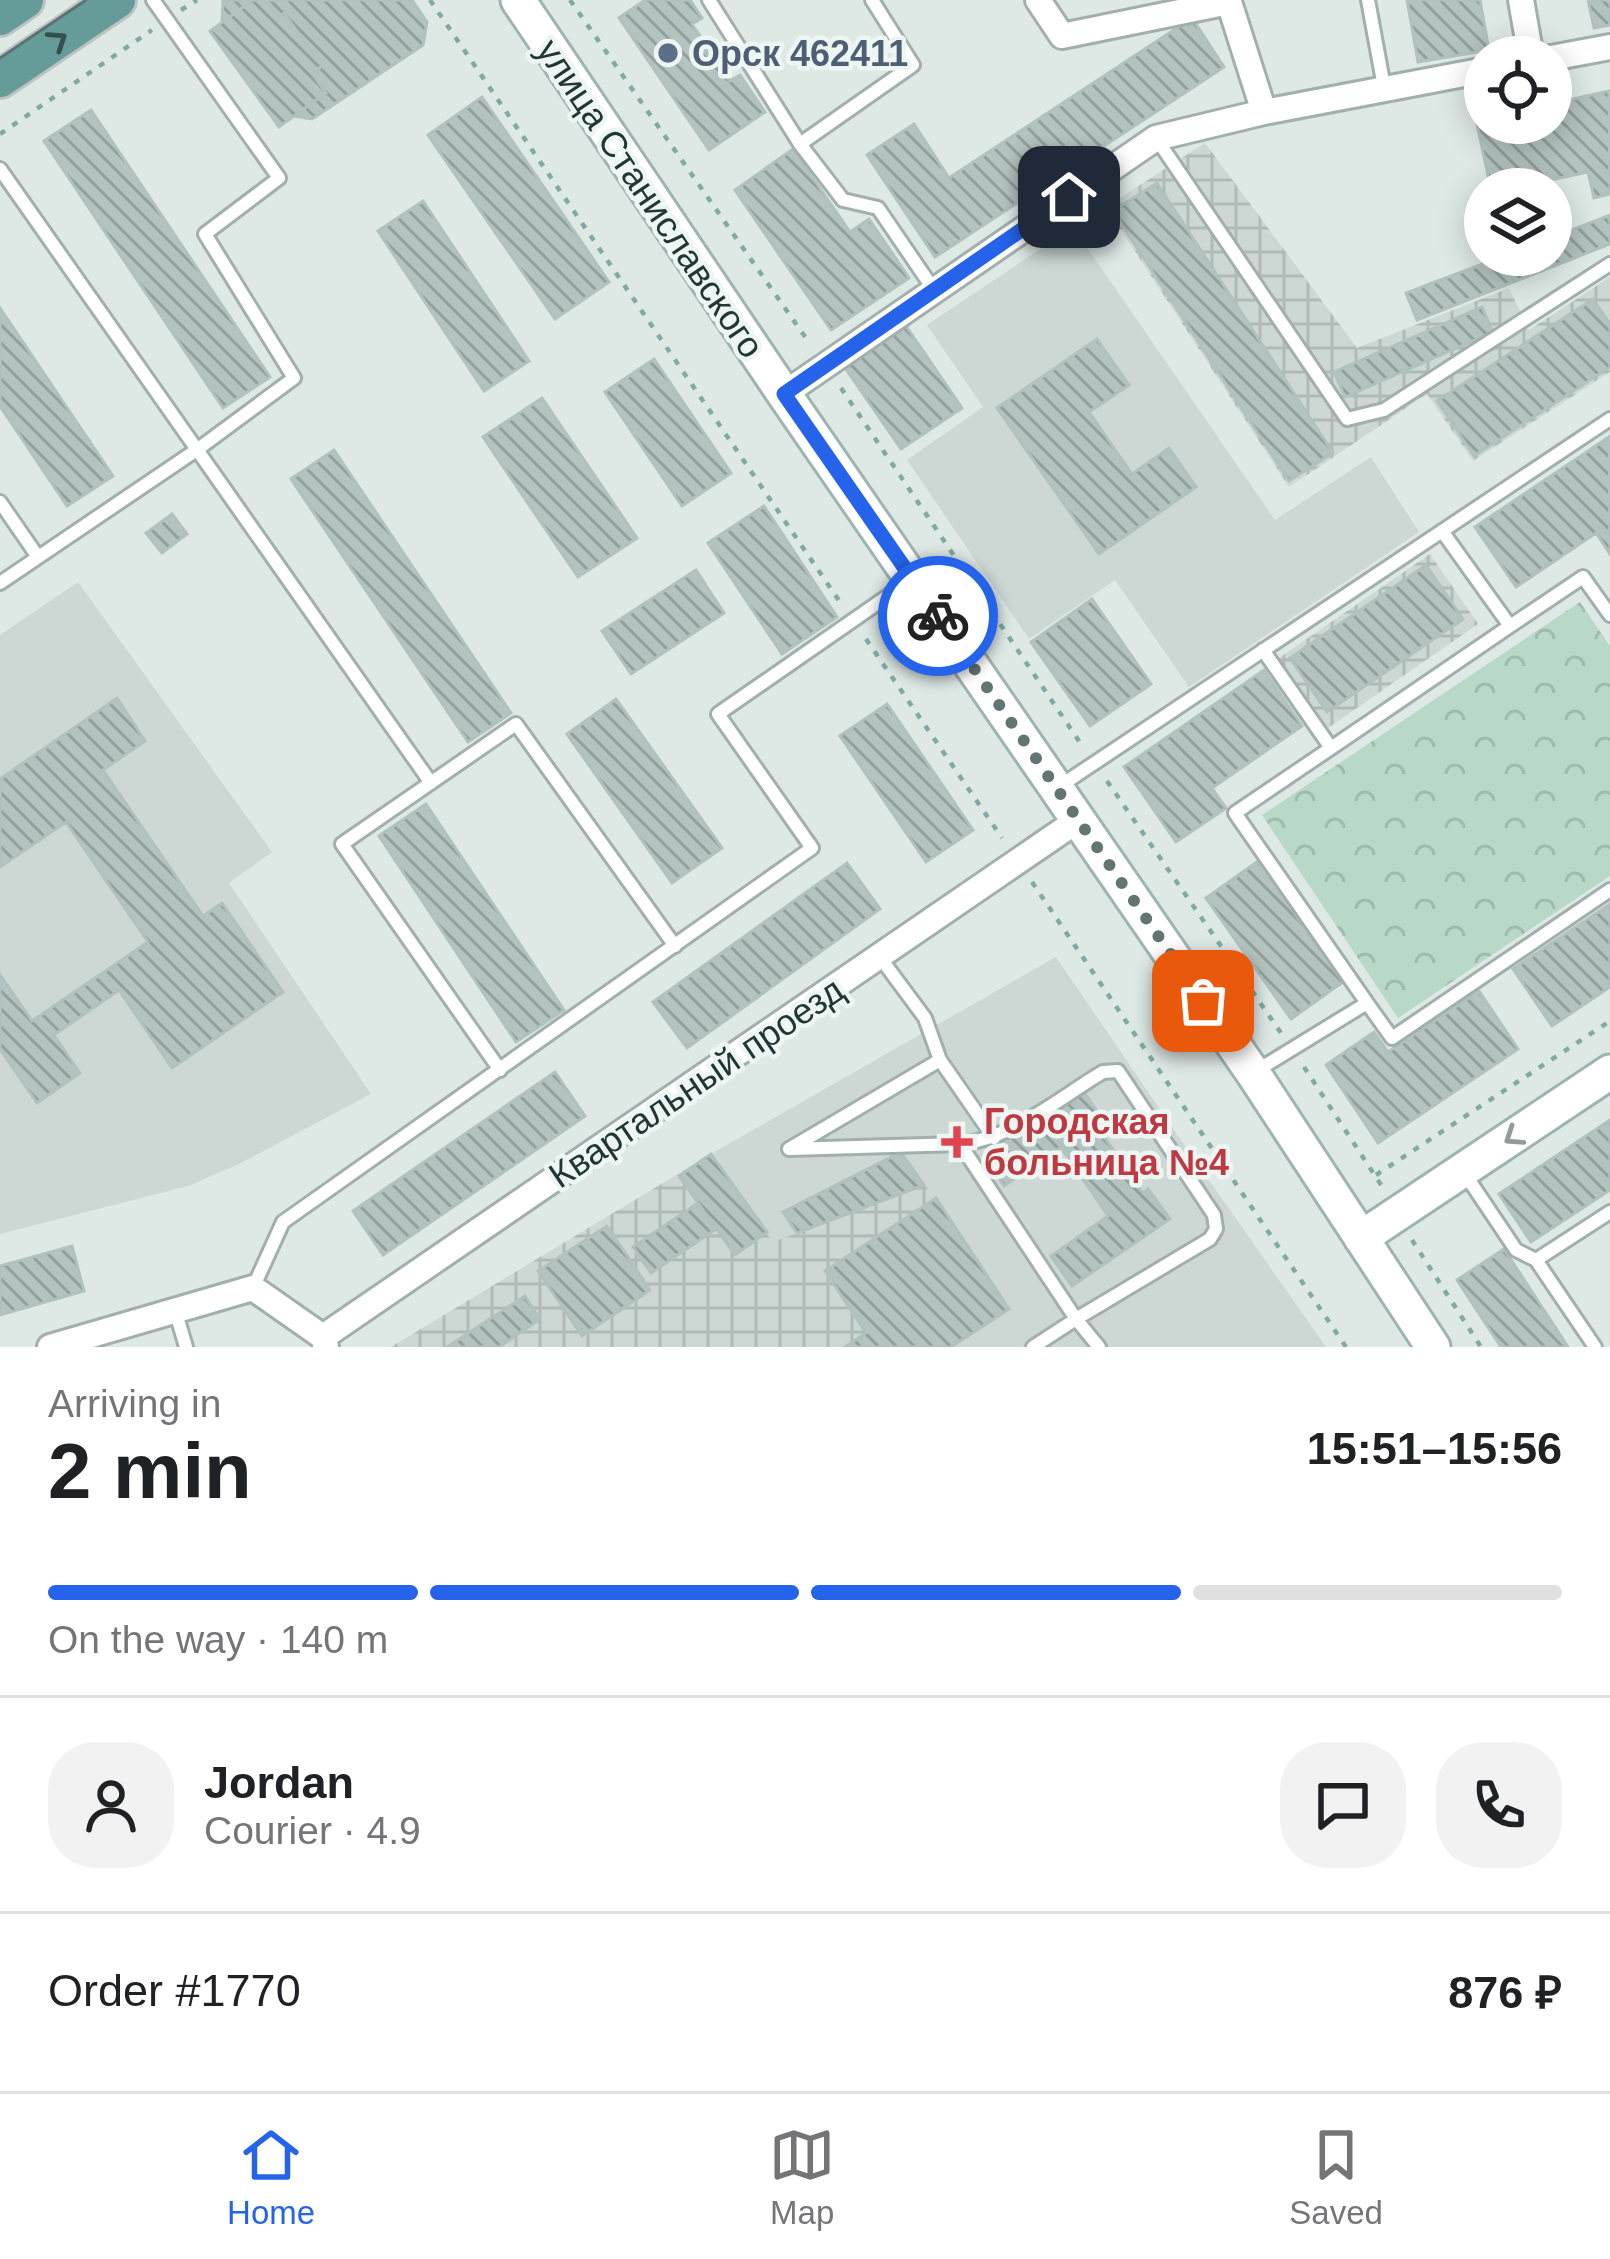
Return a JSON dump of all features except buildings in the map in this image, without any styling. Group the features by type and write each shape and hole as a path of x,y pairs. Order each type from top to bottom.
{"main road":[{"path":"0,17 25,0"},
{"path":"0,79 116,0"},
{"name":"улица Станиславского","path":"518,0 1253,1073 1433,1347"},
{"path":"1360,1238 1610,1072"}],"street":[{"path":"1038,0 1063,36 1229,2 1264,112"},
{"path":"1521,0 1528,36"},
{"path":"1572,54 1610,47"},
{"path":"784,394 1156,138 1464,74"},
{"name":"Квартальный проезд","path":"324,1342 1078,820"},
{"path":"50,1347 253,1288 324,1342"}],"lane":[{"path":"0,584 294,378 205,234 279,178 153,0"},
{"path":"710,0 800,144 844,200 878,208 934,290"},
{"path":"800,144 914,65 872,0"},
{"path":"1368,0 1384,88"},
{"path":"1156,138 1347,419 1384,410 1610,264"},
{"path":"0,170 431,783"},
{"path":"1057,788 1610,419"},
{"path":"0,502 38,557"},
{"path":"1442,531 1510,626"},
{"path":"1610,615 1583,577 1235,813 1391,1038 1610,890"},
{"path":"253,1288 283,1222 812,848 718,714 912,579"},
{"path":"1263,650 1330,748"},
{"path":"500,1070 342,844 516,724 675,946"},
{"path":"879,956 925,1018 940,1060 994,1138"},
{"path":"1253,1073 1367,1003"},
{"path":"940,1060 789,1149 960,1144 994,1138 1103,1072 1118,1071 1214,1215 1216,1228 1210,1239 1033,1347"},
{"path":"960,1144 1099,1347"},
{"path":"1462,1170 1516,1250 1536,1260 1595,1347"},
{"path":"1536,1260 1610,1212"},
{"path":"176,1312 186,1347"}],"path":[{"path":"0,134 196,0"},
{"path":"430,0 1346,1347"},
{"path":"570,0 1292,1048 1481,1347"},
{"path":"1376,1175 1610,1021"}],"shaded area":[{"path":"1205,143 1357,348 1509,288 1529,330 1610,277 1610,372 1473,461 1427,394 1289,487 1106,207"},
{"path":"1073,227 1275,520 1371,457 1419,532 1189,687 1115,580 1029,639 907,460 983,407 927,325"},
{"path":"1430,554 1478,624 1328,728 1279,658"},
{"path":"78,582 272,852 229,883 371,1094 188,1186 0,1234 0,635"},
{"name":"Городская больница №4","path":"1056,957 1326,1347 951,1347 773,1242 711,1154"},
{"path":"711,1154 773,1242 924,1185 936,1198 951,1347 391,1347"}],"green space":[{"path":"1580,602 1610,646 1610,876 1398,1018 1262,815"}],"tram line":[{"path":"0,58 86,0"}],"way so far":[{"path":"938,616 1203,1001"}],"place":[{"name":"Орск 462411","path":"668,53"},
{"name":"Городская больница №4","path":"957,1142"}],"route":[{"path":"938,616 784,394 1069,197"}]}
